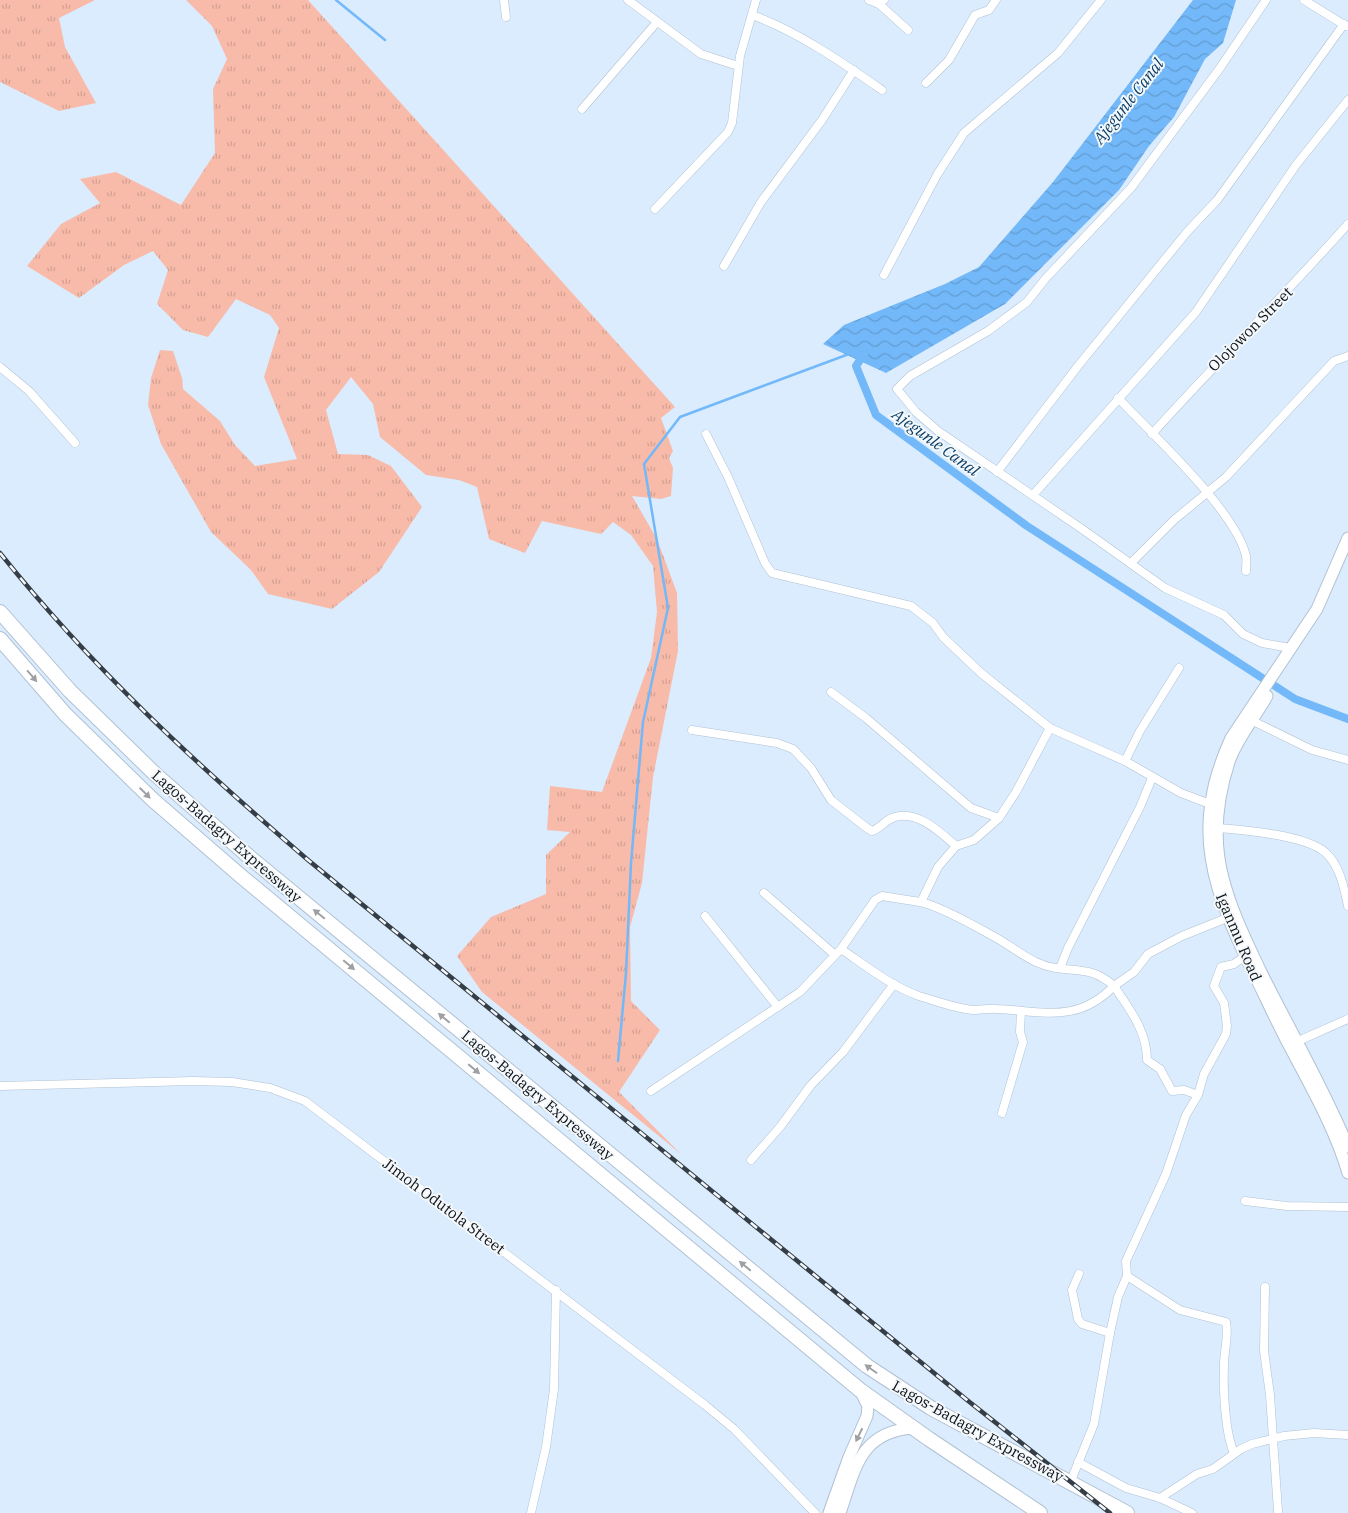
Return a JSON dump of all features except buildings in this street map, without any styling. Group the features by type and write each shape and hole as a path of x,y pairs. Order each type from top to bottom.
{"highway":[{"name":"Lagos-Badagry Expressway","path":"0,612 70,691 155,774 247,855 833,1339 867,1366 931,1408 1127,1513"},
{"name":"Lagos-Badagry Expressway","path":"0,639 65,714 153,800 860,1390 1040,1513"}],"main road":[{"name":"Iganmu Road","path":"1284,663 1290,648 1317,609 1348,538"},
{"name":"Iganmu Road","path":"1348,548 1319,612 1284,663 1239,742 1230,760 1218,805 1218,828 1223,878 1248,953 1329,1121 1348,1173"},
{"name":"Iganmu Road","path":"1254,713 1242,720 1222,757 1210,804 1212,863 1227,918 1296,1042 1336,1118 1348,1147"},
{"path":"829,1513 849,1457 868,1416 868,1406 860,1390"},
{"path":"840,1513 859,1462 869,1444 885,1433 913,1428"}],"street":[{"path":"504,0 506,17"},
{"path":"628,0 701,54 738,66"},
{"path":"869,0 882,2 908,30"},
{"path":"926,83 949,60 975,15 988,10 996,0"},
{"path":"884,275 937,175 964,133 1058,53 1101,0"},
{"path":"1266,0 1220,68 1131,188 1046,278 1027,302 988,331 910,376 897,388 916,412 938,431 1165,588 1224,615 1243,634 1262,643 1290,648"},
{"path":"997,472 1090,351 1187,232 1218,199 1346,26 1304,0"},
{"path":"656,209 728,132 732,123 738,66 752,15 753,1"},
{"path":"752,15 777,26 854,70 882,90"},
{"path":"582,109 657,22"},
{"path":"724,266 761,202 822,120 854,70"},
{"path":"1033,495 1196,312 1296,165 1348,100"},
{"name":"Olojowon Street","path":"1152,434 1207,372 1255,326 1348,224"},
{"path":"1131,563 1174,520 1258,445 1334,361 1348,357"},
{"path":"0,367 29,391 75,443"},
{"path":"1118,398 1207,492 1234,532 1246,555 1246,571"},
{"path":"706,434 728,477 765,563 772,573 911,606 933,623 943,637 981,673 1050,728 1125,761 1181,793 1210,804"},
{"path":"1125,761 1140,731 1179,668"},
{"path":"831,692 971,808 999,818"},
{"path":"1254,713 1312,750 1348,760"},
{"path":"921,902 938,867 956,846 974,840 999,818 1016,792 1050,728"},
{"path":"692,730 777,743 793,749 811,768 831,800 872,831 895,817 909,816 937,830 956,846"},
{"path":"1060,968 1068,948 1140,808 1152,778"},
{"path":"1218,828 1264,832 1307,843 1326,853 1345,880 1348,906"},
{"path":"764,893 838,952 919,996 974,1010 995,1008 1046,1014 1080,1008 1101,1000 1114,986 1134,972 1148,954 1182,936 1227,918"},
{"path":"651,1091 800,992 838,952 876,900 882,896 906,902 921,902 990,934 1036,963 1060,968 1079,969 1102,976 1114,986 1140,1027 1147,1045 1147,1060 1160,1069 1172,1091 1184,1090 1198,1095"},
{"path":"705,916 778,1007"},
{"path":"1070,1483 1094,1424 1110,1333 1118,1298 1127,1276 1126,1261 1166,1174 1186,1115 1198,1095 1204,1074 1215,1057 1227,1026 1224,1003 1214,986 1215,977 1221,967 1234,964 1248,953"},
{"path":"751,1160 811,1085 843,1052 894,984"},
{"path":"1002,1113 1023,1042 1020,1032 1021,1011"},
{"path":"1296,1042 1348,1019"},
{"name":"Jimoh Odutola Street","path":"0,1086 193,1081 232,1082 270,1088 305,1101 556,1290 734,1429 815,1513"},
{"path":"1245,1201 1287,1206 1348,1207"},
{"path":"1079,1274 1072,1290 1078,1319 1082,1324 1110,1333"},
{"path":"1127,1276 1180,1310 1226,1322 1224,1363 1225,1411 1230,1445 1234,1453"},
{"path":"1265,1287 1264,1351 1270,1395 1278,1511"},
{"path":"531,1513 546,1446 554,1389 556,1290"},
{"path":"1160,1498 1197,1474 1223,1464 1234,1453 1252,1444 1314,1433 1348,1435"},
{"path":"1078,1462 1126,1488 1160,1498 1192,1513"}],"green space":[{"path":"0,0 95,0 59,18 65,47 96,103 59,111 0,82"},
{"path":"186,0 308,0 675,407 661,418 673,451 669,458 673,468 671,496 661,499 632,496 657,539 677,593 678,651 653,777 642,883 630,927 631,1001 660,1030 619,1092 681,1154 482,992 457,956 491,917 546,894 546,855 570,832 547,830 550,786 602,792 651,658 657,612 653,566 631,535 613,522 601,534 542,521 525,553 489,539 477,487 459,480 426,475 380,437 373,404 351,377 326,410 338,454 368,455 391,466 422,507 379,572 332,609 268,594 251,570 211,532 161,444 148,405 151,378 160,350 173,351 182,378 183,389 220,421 235,445 255,466 297,459 264,377 279,328 270,315 236,299 208,337 183,330 157,304 168,270 153,251 124,265 79,298 27,266 61,224 100,203 80,179 116,172 181,205 215,153 213,89 227,59 212,26"}],"water":[{"path":"1193,0 1236,0 1223,43 1205,59 1174,117 1149,146 1119,190 1005,304 886,373 823,344 844,325 945,284 979,267 1053,182"}],"waterway":[{"path":"336,0 385,40"},
{"path":"618,1061 626,973 631,863 643,722 668,608 644,464 680,417 849,354"},
{"name":"Ajegunle Canal","path":"864,354 856,366 876,415 1027,526 1295,699 1348,719"}],"railway":[{"path":"0,553 71,636 146,714 308,860 967,1400 1110,1513"}]}
